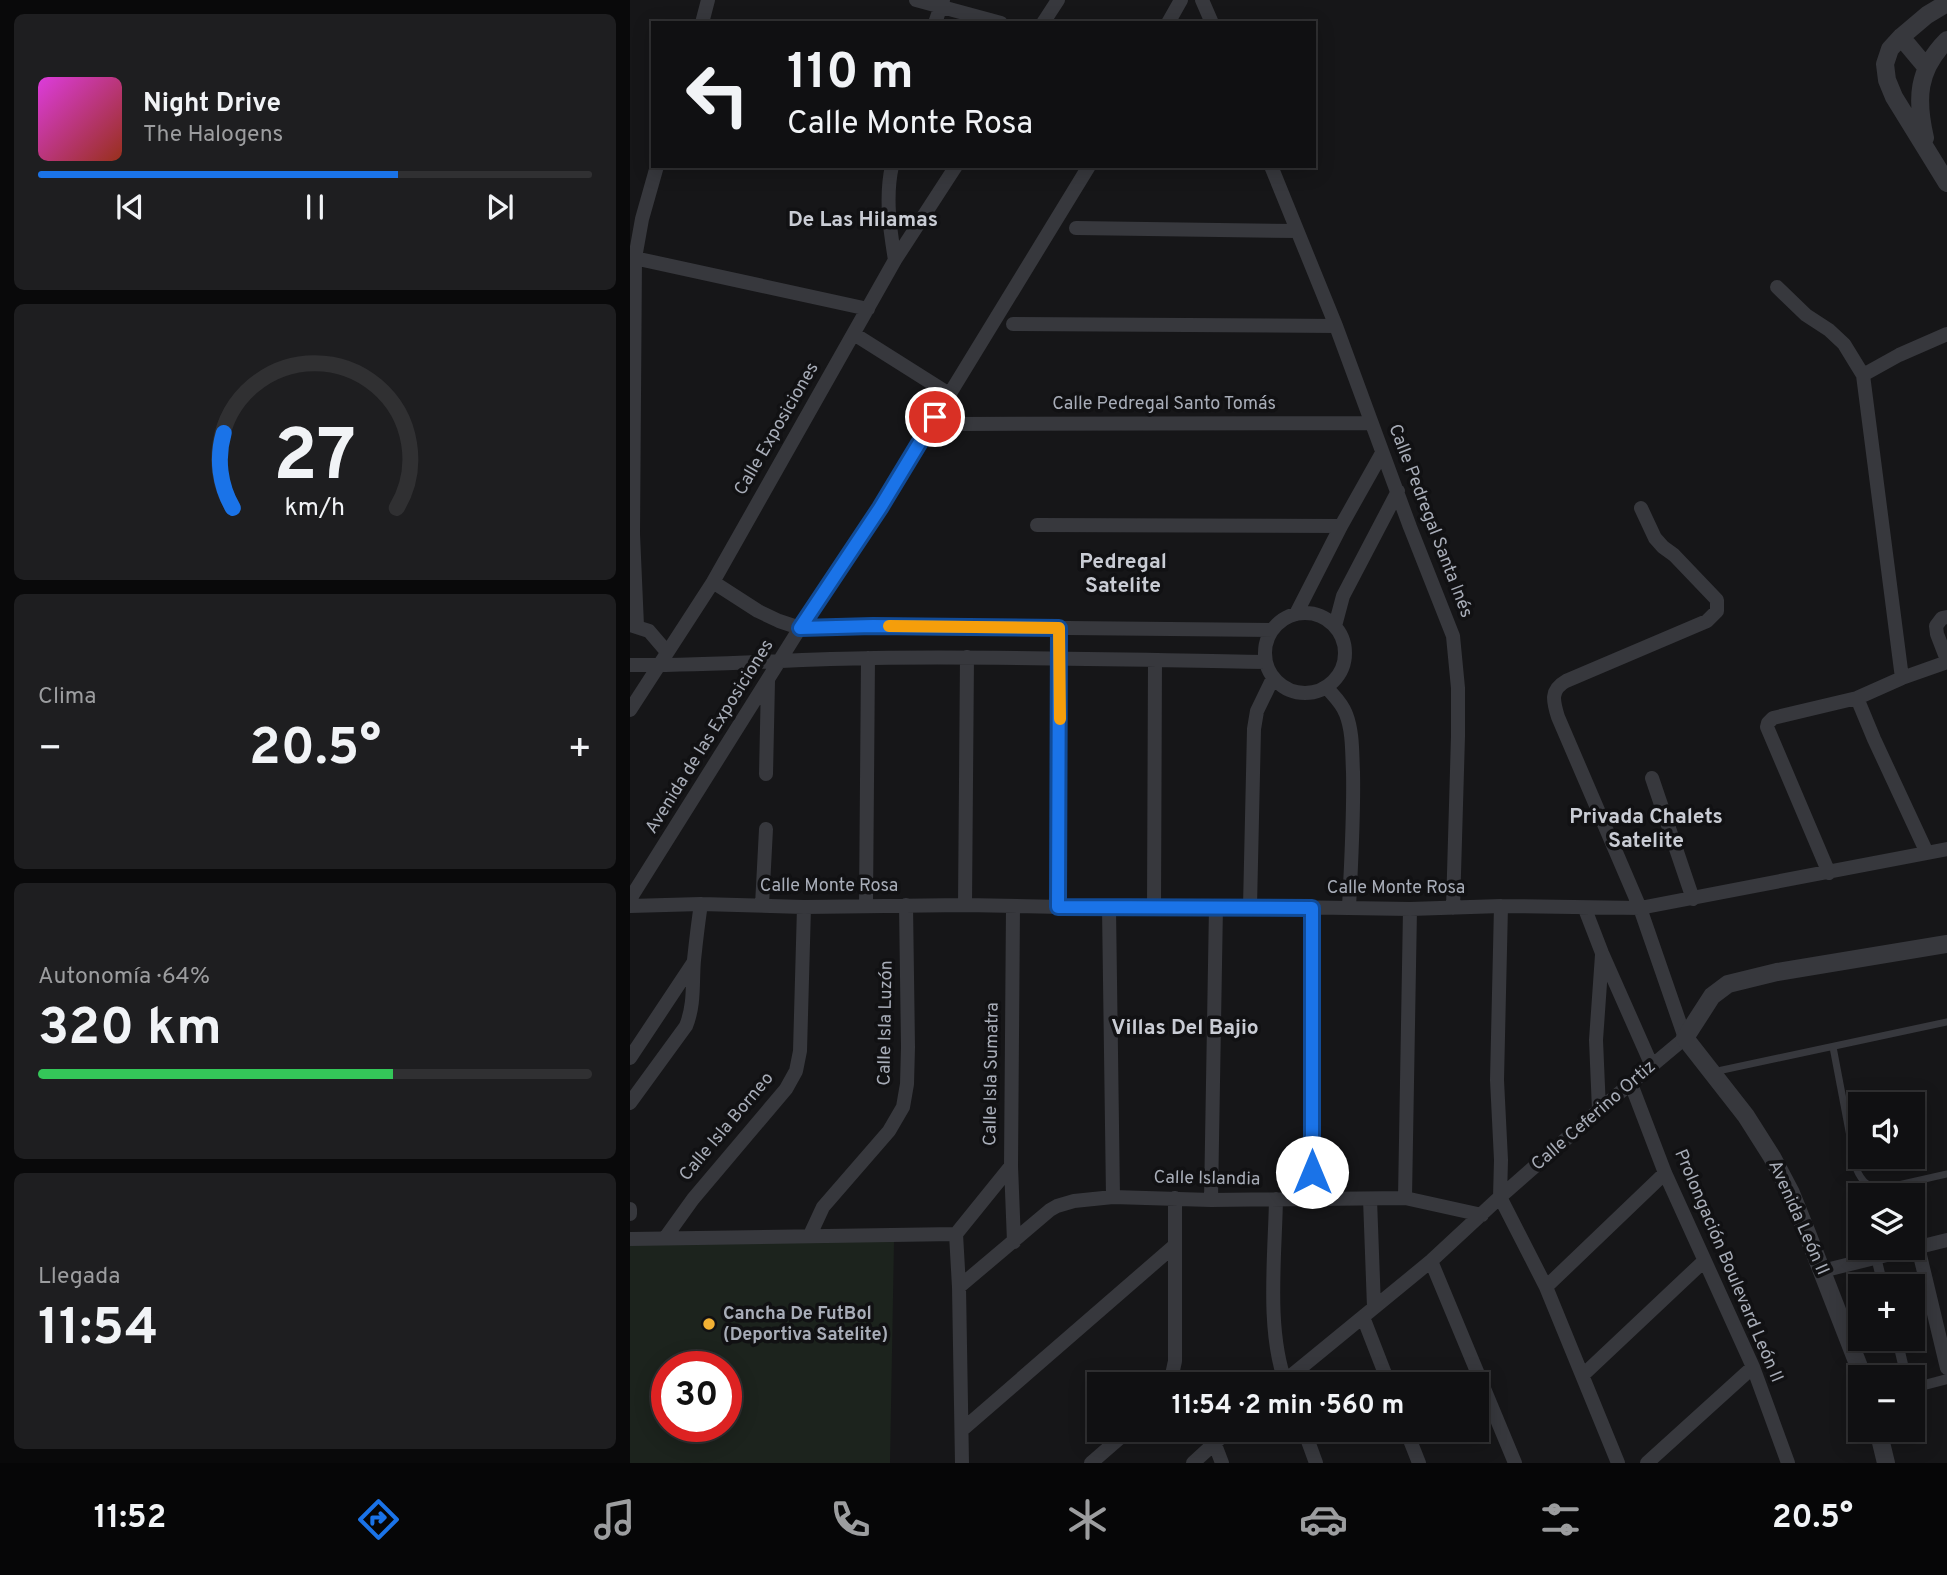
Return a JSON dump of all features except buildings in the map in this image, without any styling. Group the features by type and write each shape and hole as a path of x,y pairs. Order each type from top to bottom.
{"street":[{"path":"703,21 708,0"},
{"path":"916,0 942,3 995,21"},
{"path":"1044,21 1058,0"},
{"path":"1169,21 1181,0"},
{"path":"1202,0 1211,21"},
{"path":"936,21 942,3"},
{"path":"1947,3 1927,15 1901,37 1890,49 1885,64 1886,80 1894,97 1947,183"},
{"path":"1901,37 1927,68"},
{"path":"1928,152 1919,101 1920,85 1927,68 1947,40"},
{"path":"656,168 633,258 634,626 649,631 667,652"},
{"path":"892,168 890,221 895,260"},
{"name":"Calle Exposiciones","path":"630,710 713,582 895,260 955,168"},
{"name":"Avenida de las Exposiciones","path":"630,900 800,628 880,508 1088,168"},
{"name":"Calle Pedregal Santa Inés","path":"1272,168 1336,326 1453,636 1458,712 1452,908"},
{"path":"1076,228 1297,231"},
{"path":"633,258 868,309"},
{"path":"1777,287 1806,315 1829,330 1843,344 1863,375 1902,678"},
{"path":"1013,324 1336,326"},
{"path":"853,334 949,394"},
{"path":"1863,375 1899,355 1947,334"},
{"name":"Calle Pedregal Santo Tomás","path":"957,424 1371,423"},
{"path":"1296,614 1382,453"},
{"path":"1335,626 1343,596 1398,491"},
{"path":"1641,508 1655,538 1717,600 1717,611 1707,621 1578,674 1559,685 1553,702 1640,908 1685,1038"},
{"path":"1037,525 1341,526"},
{"path":"713,582 758,611 800,628 873,626 1272,630"},
{"path":"1310,613 1324,617 1335,626 1343,638 1346,652 1344,666 1327,688 1304,694 1292,692 1273,678 1266,662 1265,645 1272,630 1283,619 1310,613"},
{"path":"1829,873 1768,723 1773,718 1857,698 1947,661 1936,626 1942,618 1947,617"},
{"path":"1058,907 1059,628"},
{"path":"630,665 967,657 1266,662"},
{"path":"965,905 967,657"},
{"path":"866,905 868,658"},
{"path":"1154,907 1155,660"},
{"path":"1250,906 1254,729 1256,711 1273,678"},
{"path":"766,774 768,681"},
{"path":"1327,688 1339,700 1350,727 1353,788 1349,908"},
{"path":"1857,698 1927,853"},
{"path":"1652,778 1693,899"},
{"path":"762,905 766,829"},
{"name":"Calle Monte Rosa","path":"630,906 701,904 804,907 965,905 1109,908 1640,908 1947,849"},
{"path":"630,1103 686,1026 692,1006 701,904"},
{"name":"Calle Isla Luzón","path":"810,1236 823,1207 889,1130 903,1107 908,1047 906,905"},
{"name":"Calle Isla Sumatra","path":"1013,906 1011,1166 1014,1242"},
{"path":"1211,1200 1216,906"},
{"path":"1501,906 1497,1080 1500,1197 1546,1287 1618,1463"},
{"name":"Calle Isla Borneo","path":"665,1238 692,1199 786,1089 796,1071 802,1021 804,907"},
{"path":"1109,908 1113,1197"},
{"path":"1312,908 1312,1198"},
{"path":"1405,1198 1410,909"},
{"path":"1585,909 1652,1066"},
{"name":"Calle Ceferino Ortiz","path":"1297,1372 1431,1261 1599,1110 1685,1038 1712,996 1728,984 1777,972 1947,944"},
{"path":"1599,1110 1596,1040 1602,953"},
{"path":"630,1058 694,963"},
{"name":"Avenida León II","path":"1685,1038 1746,1116 1772,1157 1791,1193 1858,1365"},
{"name":"Prolongación Boulevard León II","path":"1631,1084 1665,1173 1753,1367 1788,1463"},
{"path":"962,1463 957,1234 1011,1166"},
{"path":"1546,1287 1665,1173"},
{"name":"Calle Islandia","path":"960,1287 1057,1206 1074,1201 1113,1197 1211,1200 1405,1198 1482,1215"},
{"path":"1173,1372 1175,1361 1175,1198"},
{"path":"1276,1199 1275,1334 1281,1372"},
{"path":"1370,1199 1369,1312 1386,1372"},
{"path":"630,1209 630,1214"},
{"path":"630,1239 957,1234"},
{"path":"1925,1245 1947,1240"},
{"path":"962,1430 1174,1246"},
{"path":"1822,1271 1868,1260"},
{"path":"1921,1260 1947,1368"},
{"path":"1431,1261 1515,1463"},
{"path":"1583,1375 1704,1261"},
{"path":"1647,1463 1753,1367"},
{"path":"1925,1385 1947,1380"},
{"path":"1091,1463 1115,1442"},
{"path":"1194,1463 1214,1442 1222,1463"},
{"path":"1308,1442 1316,1463"},
{"path":"1411,1442 1419,1463"},
{"path":"1881,1442 1886,1463"}],"lane":[{"path":"1712,1072 1947,1022"},
{"path":"1833,1047 1860,1178 1867,1185 1885,1188 1947,1174"}],"shaded area":[{"path":"630,1242 894,1242 890,1463 630,1463"}],"slow traffic":[{"path":"889,626 1059,628 1060,719"}],"place":[{"name":"Cancha De FutBol (Deportiva Satelite)","path":"709,1324"}],"district":[{"name":"De Las Hilamas","path":"863,220"},
{"name":"Pedregal Satelite","path":"1123,574"},
{"name":"Privada Chalets Satelite","path":"1646,829"},
{"name":"Villas Del Bajio","path":"1185,1028"}],"route":[{"path":"935,417 880,508 800,628 1059,628 1058,907 1312,908 1312,1172"}]}
